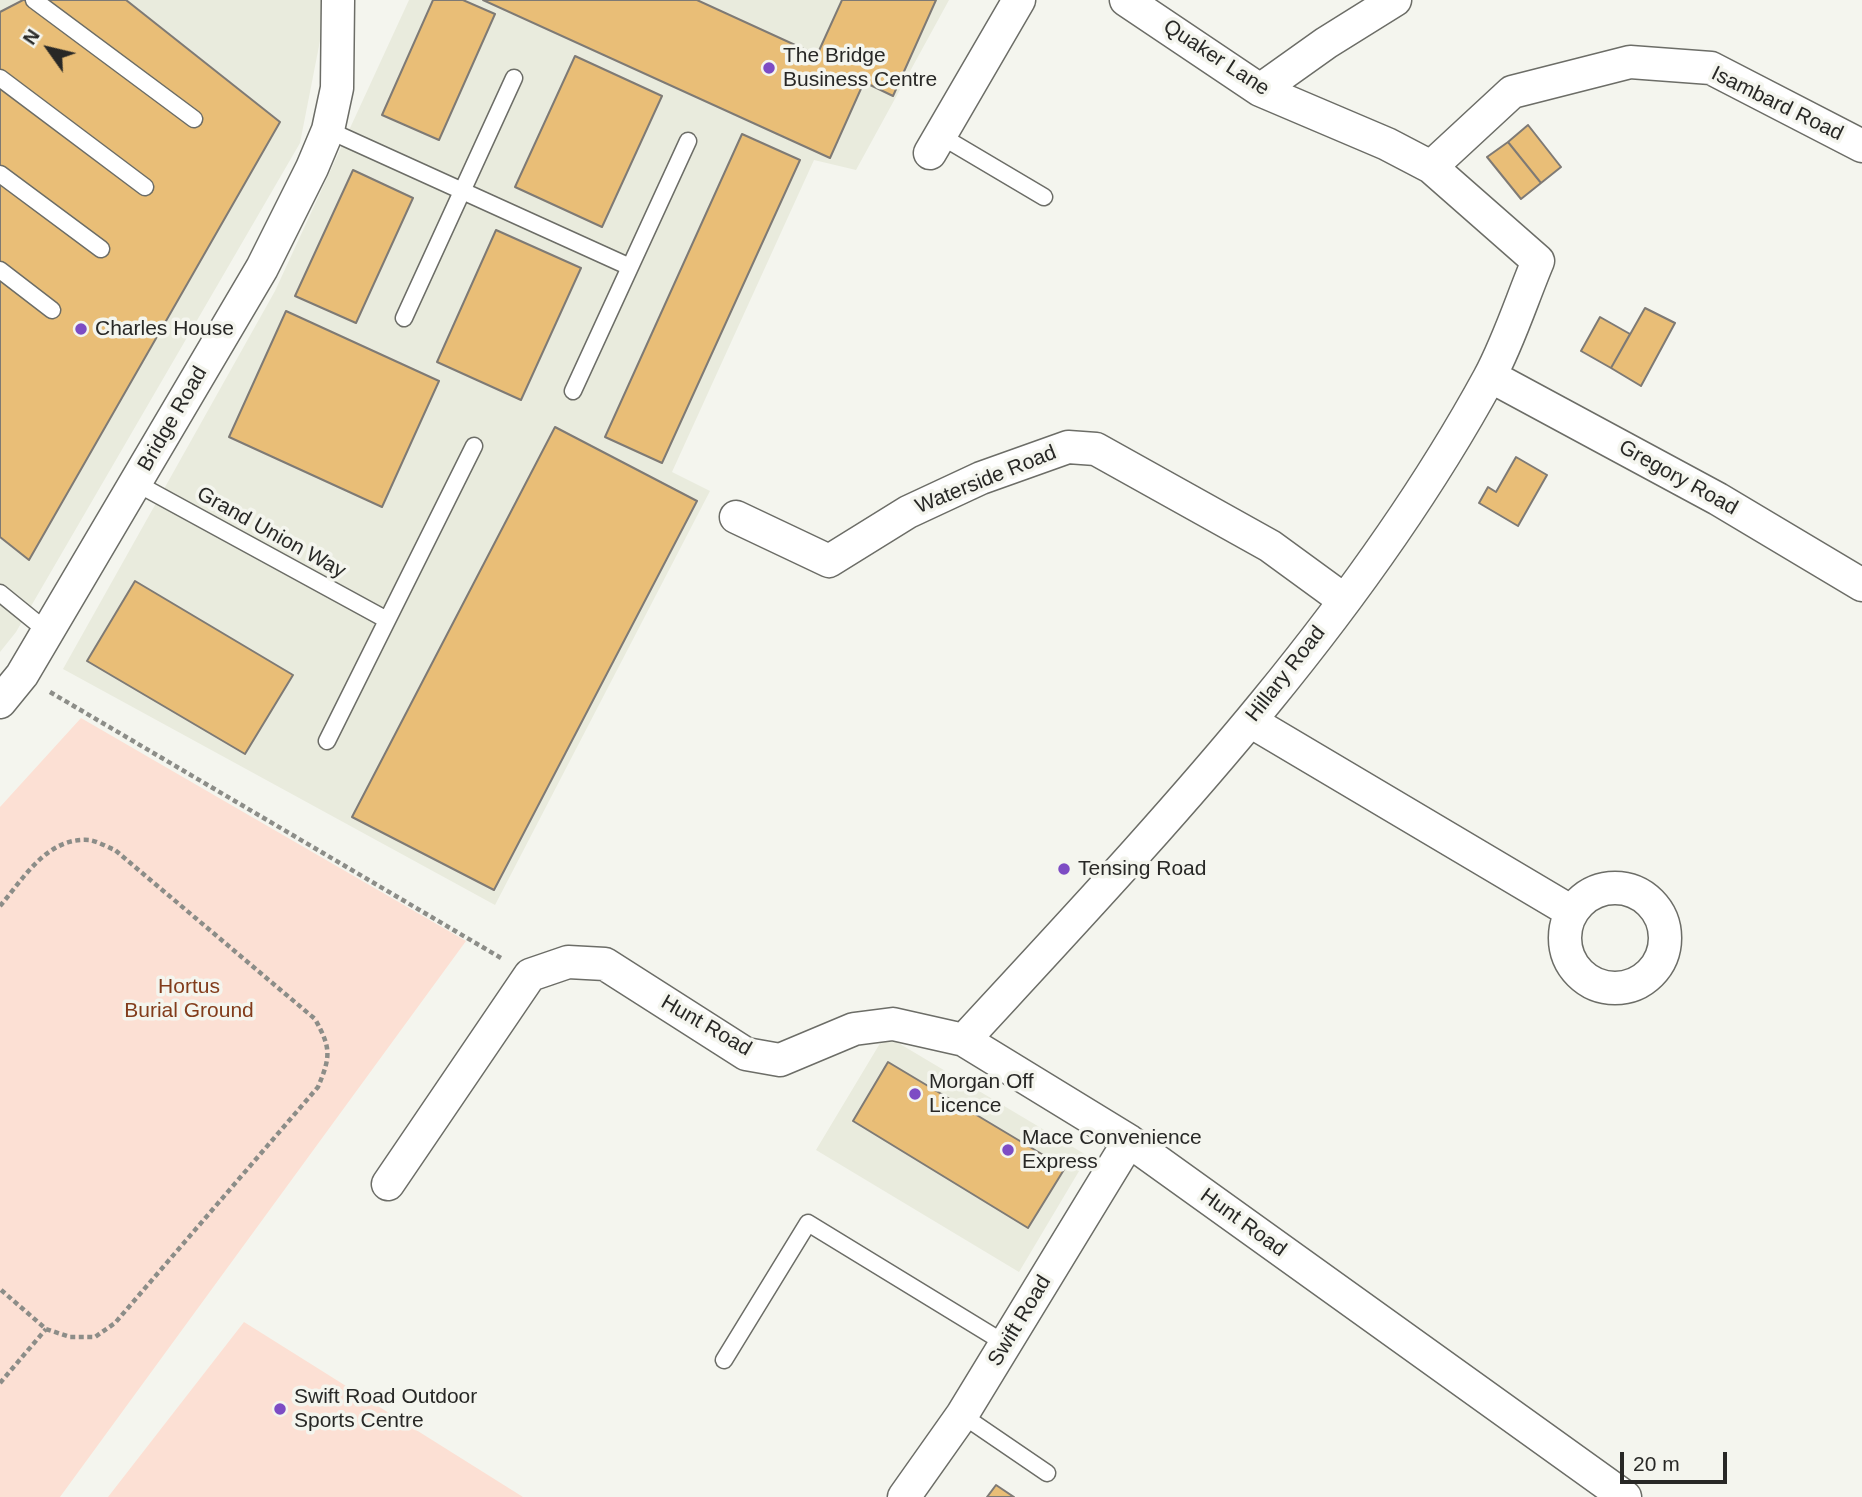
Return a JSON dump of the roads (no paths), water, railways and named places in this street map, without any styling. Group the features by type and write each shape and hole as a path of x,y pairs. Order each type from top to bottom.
{"street":[{"name":"Bridge Road","path":"0,702 22,675 48,632 262,268 312,168 328,130 337,88 338,0"},
{"path":"935,144 1019,0"},
{"name":"Quaker Lane","path":"1126,0 1260,90 1387,144 1431,167 1538,261"},
{"path":"1260,90 1326,43 1395,0"},
{"name":"Isambard Road","path":"1431,167 1512,92 1630,62 1711,68 1862,146"},
{"name":"Hillary Road","path":"964,1040 1132,858 1250,721 1344,600 1416,499 1490,376 1538,261"},
{"name":"Gregory Road","path":"1490,376 1718,499 1862,585"},
{"name":"Waterside Road","path":"736,517 828,561 908,512 981,478 1068,447 1096,449 1269,546 1344,600"},
{"path":"1250,721 1572,912"},
{"name":"Hunt Road","path":"388,1184 530,975 568,962 605,964 746,1054 780,1060 854,1029 893,1024 964,1040 1129,1141 1625,1497"},
{"name":"Swift Road","path":"904,1497 962,1415 1129,1141"}],"lane":[{"path":"34,0 194,119"},
{"path":"0,78 145,187"},
{"path":"404,318 514,78"},
{"path":"328,130 630,267"},
{"path":"573,391 688,141"},
{"path":"935,144 1044,197"},
{"path":"0,174 101,249"},
{"path":"0,270 52,310"},
{"path":"327,741 474,446"},
{"name":"Grand Union Way","path":"136,483 387,620"},
{"path":"0,593 48,632"},
{"path":"723,1360 808,1223 1006,1344"},
{"path":"962,1415 1047,1473"}],"place":[{"name":"The Bridge Business Centre","path":"769,68"},
{"name":"Charles House","path":"81,329"},
{"name":"Tensing Road","path":"1064,869"},
{"name":"Morgan Off Licence","path":"915,1094"},
{"name":"Mace Convenience Express","path":"1008,1150"},
{"name":"Swift Road Outdoor Sports Centre","path":"280,1409"}],"park label":[{"name":"Hortus Burial Ground","path":"189,999"}]}
